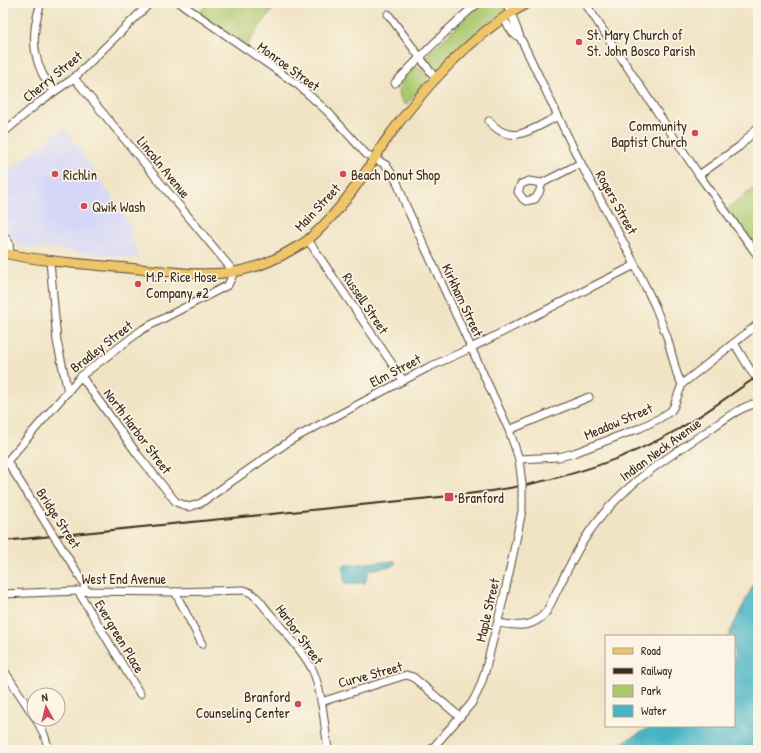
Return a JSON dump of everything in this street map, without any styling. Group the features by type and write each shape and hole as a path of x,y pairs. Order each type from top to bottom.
{"main road":[{"name":"Main Street","path":"7,254 50,261 211,274 234,272 270,262 308,240 334,213 375,158 384,143 436,79 478,38 503,18 528,3"}],"street":[{"path":"41,3 35,24 34,36 36,51 42,73 54,91"},
{"name":"Cherry Street","path":"3,133 54,91 74,78 150,3"},
{"name":"Monroe Street","path":"180,3 298,85 328,112 366,154 375,158"},
{"path":"396,83 419,57 451,26 478,3"},
{"name":"Rogers Street","path":"506,3 520,37 581,163 655,306 667,337 677,374 682,384"},
{"path":"585,3 699,175 758,256"},
{"path":"388,14 436,79"},
{"name":"Rogers Street","path":"503,18 513,32 520,37"},
{"name":"Lincoln Avenue","path":"74,78 234,272"},
{"path":"489,121 502,133 516,135 524,133 558,116"},
{"path":"699,175 740,146 758,126"},
{"name":"Kirkham Street","path":"375,158 386,165 397,182 406,206 509,430 520,459"},
{"path":"542,183 581,163"},
{"path":"3,234 9,243 7,254"},
{"name":"Russell Street","path":"308,240 403,380"},
{"path":"50,261 57,341 68,392"},
{"name":"Elm Street","path":"176,502 189,507 201,503 291,440 403,380 471,348 635,265"},
{"name":"Bradley Street","path":"5,463 68,392 74,382 81,376 143,329 228,285 234,272"},
{"path":"682,384 758,324"},
{"path":"734,343 758,380"},
{"name":"North Harbor Street","path":"81,376 138,455 176,502"},
{"name":"Meadow Street","path":"520,459 559,457 574,453 660,418 671,411 679,395 682,384"},
{"path":"509,430 589,397"},
{"name":"Indian Neck Avenue","path":"498,623 526,625 532,624 541,618 547,611 586,538 603,514 627,488 662,460 730,416 747,406 758,403"},
{"name":"Maple Street","path":"431,750 472,704 481,687 498,623 522,511 520,459"},
{"name":"Bridge Street","path":"5,463 84,583 81,591"},
{"name":"West End Avenue","path":"3,594 81,591 175,592 244,590"},
{"name":"Harbor Street","path":"244,590 250,591 259,599 306,658 313,672 321,702 328,750"},
{"name":"Evergreen Place","path":"81,591 140,694"},
{"path":"175,592 202,644"},
{"path":"3,669 26,704"},
{"name":"Curve Street","path":"321,702 406,675 413,677 460,717"},
{"path":"40,727 49,750"}],"shaded area":[{"path":"64,127 129,223 138,258 18,246 3,221 3,174"}],"green space":[{"path":"207,3 277,3 246,46 200,13"},
{"path":"481,3 503,3 505,9 485,25 438,70 434,71 426,60 427,55"},
{"path":"415,67 423,71 428,79 407,104 405,104 402,102 399,91 400,83"},
{"path":"758,185 758,256 725,210"}],"water":[{"path":"395,561 393,566 369,570 365,583 345,583 344,566"},
{"path":"758,575 758,750 609,750 650,727 735,727 735,635 728,635"}],"railway":[{"path":"3,541 460,495 517,487 572,474 626,455 677,430 758,376"}],"place":[{"name":"St. Mary Church of St. John Bosco Parish","path":"579,42"},
{"name":"Community Baptist Church","path":"695,133"},
{"name":"Richlin","path":"55,174"},
{"name":"Beach Donut Shop","path":"343,174"},
{"name":"Qwik Wash","path":"84,206"},
{"name":"M.P. Rice Hose Company #2","path":"138,284"},
{"name":"Branford","path":"449,497"},
{"name":"Branford Counseling Center","path":"298,704"}]}
